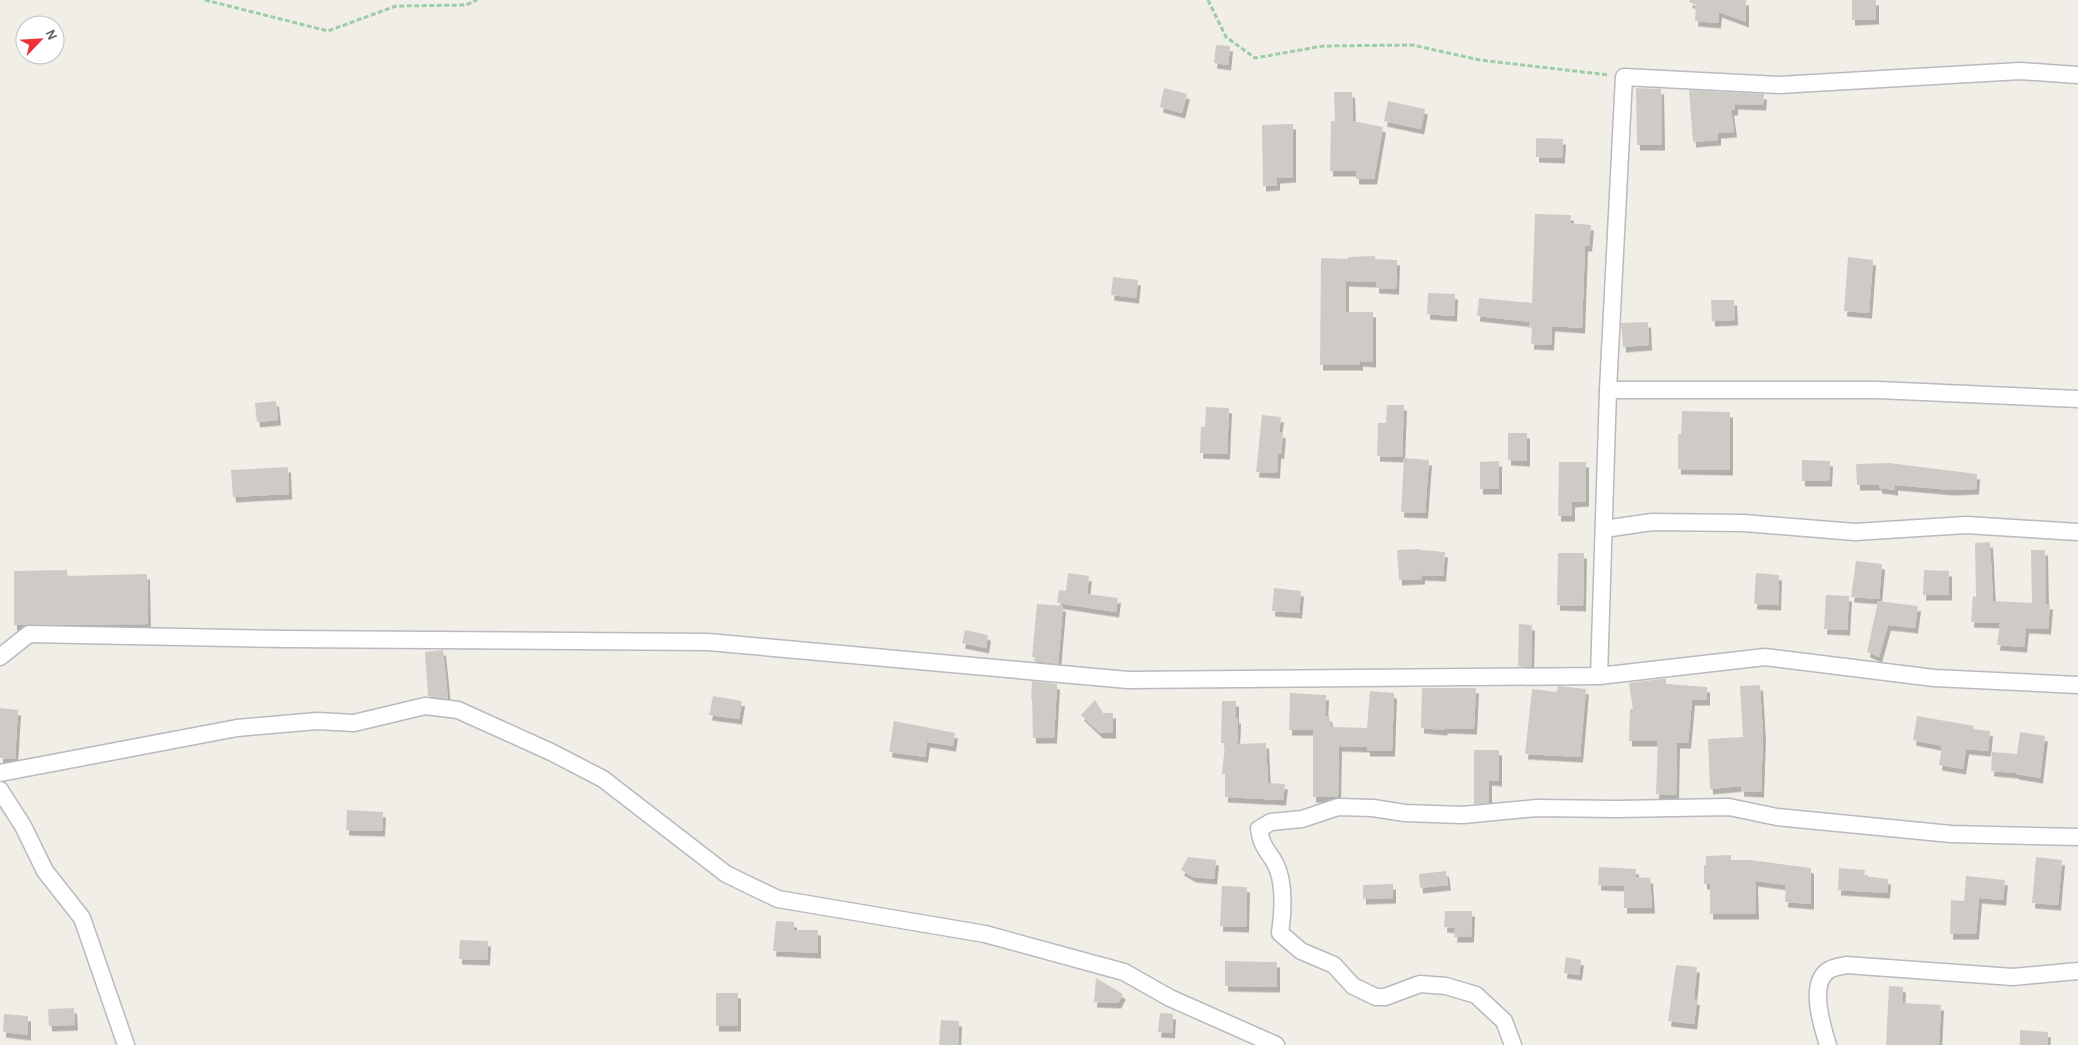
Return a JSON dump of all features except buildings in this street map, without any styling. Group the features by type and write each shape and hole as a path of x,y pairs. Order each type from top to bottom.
{"street":[{"path":"1599,676 1608,390 1624,77 1779,85 2020,71 2078,76"},
{"path":"1608,390 1878,390 2078,400"},
{"path":"1604,528 1652,522 1735,522 1855,532 1966,525 2078,532"},
{"path":"0,657 29,634 284,640 708,642 1128,680 1599,676 1765,657 1934,678 2078,685"},
{"path":"0,773 237,728 317,721 354,723 425,706 458,710 551,752 603,779 726,874 778,899 985,934 1124,972 1170,998 1276,1045"},
{"path":"0,790 23,826 44,871 82,918 126,1045"},
{"path":"1513,1045 1504,1021 1476,995 1446,986 1420,984 1385,997 1376,997 1353,986 1334,965 1301,951 1280,933 1282,893 1276,865 1262,844 1259,828 1271,822 1302,820 1338,807 1373,808 1405,813 1463,815 1537,808 1729,807 1777,817 1951,834 2078,837"},
{"path":"1828,1045 1817,993 1822,977 1830,969 1846,965 2013,977 2078,971"}],"path":[{"path":"205,0 328,30 396,6 466,5 477,0"},
{"path":"1208,0 1226,38 1255,58 1323,46 1412,45 1480,60 1624,77"}]}
